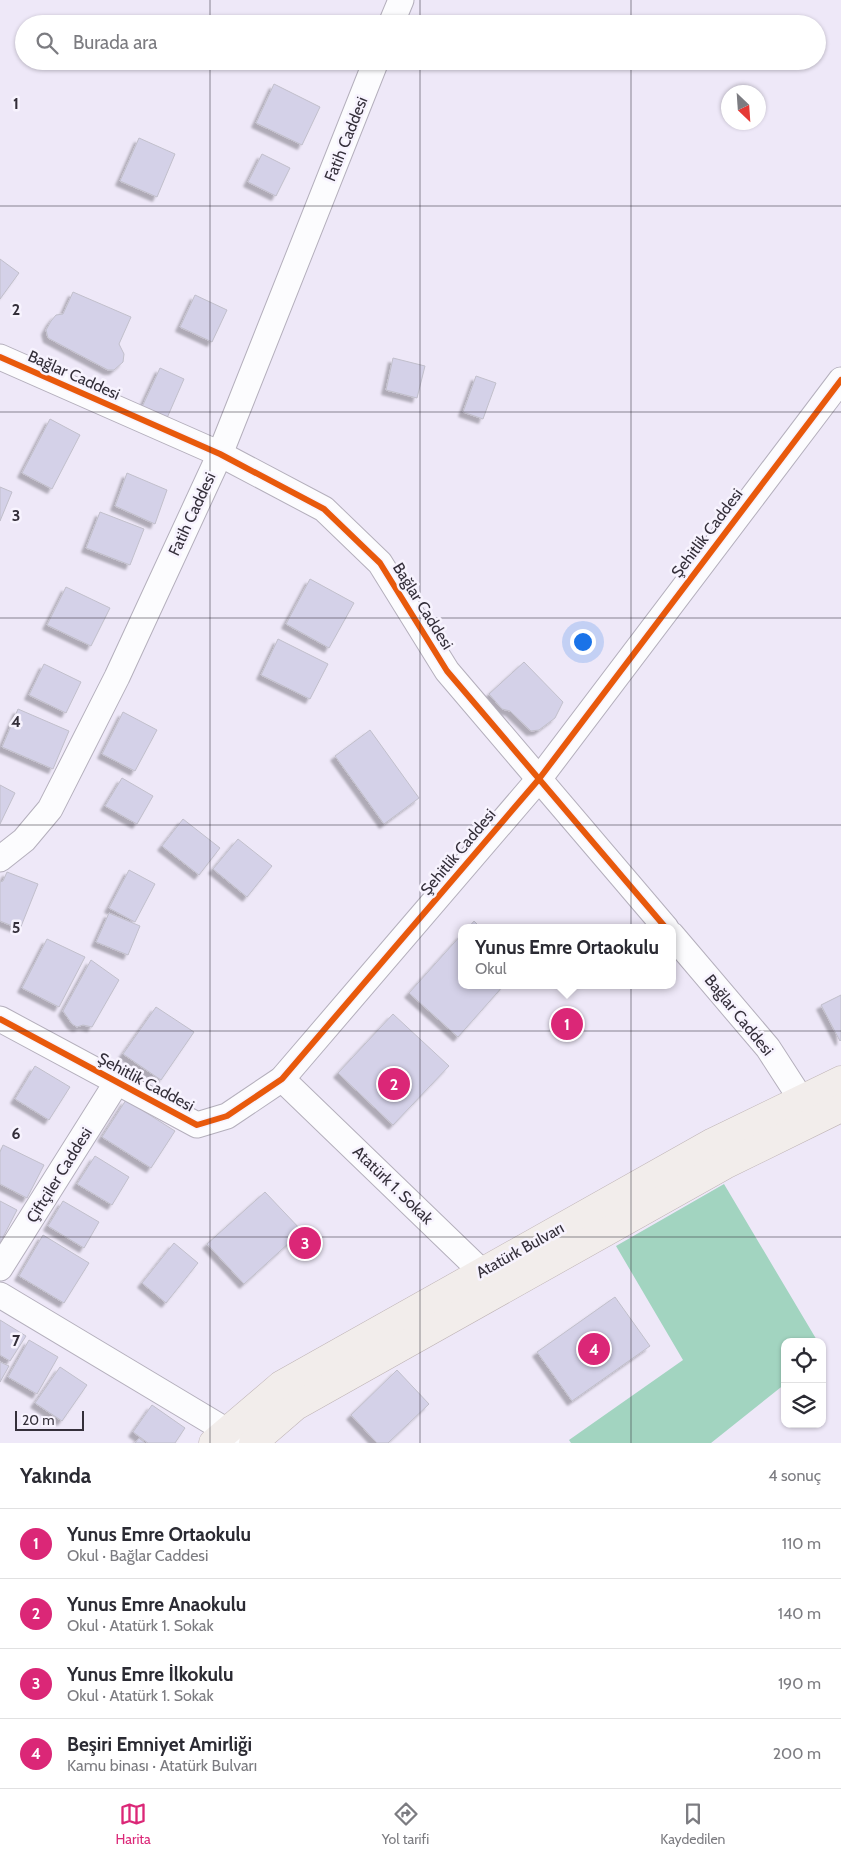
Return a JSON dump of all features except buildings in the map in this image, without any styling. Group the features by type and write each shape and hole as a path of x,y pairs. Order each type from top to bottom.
{"main road":[{"name":"Atatürk Bulvarı","path":"220,1437 281,1385 712,1142 841,1080"},
{"name":"Atatürk Bulvarı","path":"255,1443 296,1406 725,1164 841,1108"}],"street":[{"path":"395,15 401,0"},
{"name":"Fatih Caddesi","path":"0,859 24,840 50,809 117,677 220,454 372,70"},
{"name":"Bağlar Caddesi","path":"0,357 220,454 324,509 380,563 447,671 663,924"},
{"name":"Şehitlik Caddesi","path":"0,1019 197,1124 227,1116 282,1079 539,778 841,380"},
{"name":"Bağlar Caddesi","path":"676,940 768,1048 801,1099"},
{"name":"Atatürk 1. Sokak","path":"282,1079 482,1272 505,1289"},
{"name":"Çiftçiler Caddesi","path":"0,1268 117,1082"},
{"path":"0,1295 220,1437 255,1443"}],"green space":[{"path":"724,1184 816,1338 781,1338 781,1387 711,1443 571,1443 569,1440 683,1360 616,1246"}],"cycle path":[{"path":"0,357 220,454 324,509 380,563 447,671 663,924"},
{"path":"0,1019 197,1125 227,1116 282,1079 539,779 841,380"}],"place":[{"name":"Yunus Emre Ortaokulu","path":"567,1024"},
{"name":"Yunus Emre Anaokulu","path":"394,1084"},
{"name":"Yunus Emre İlkokulu","path":"305,1243"},
{"name":"Beşiri Emniyet Amirliği","path":"594,1349"}]}
